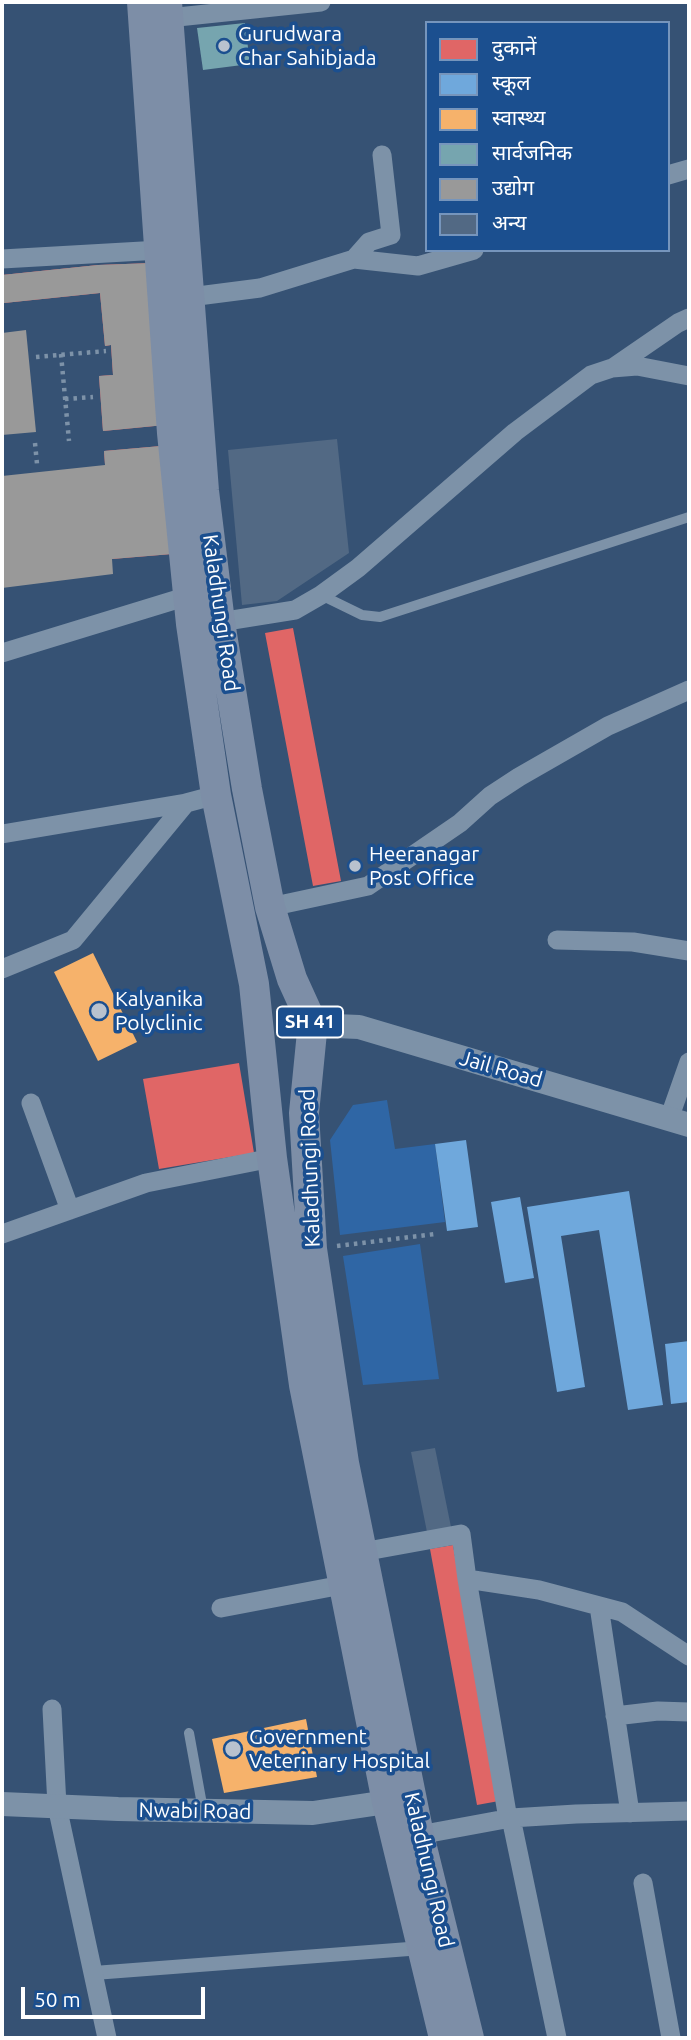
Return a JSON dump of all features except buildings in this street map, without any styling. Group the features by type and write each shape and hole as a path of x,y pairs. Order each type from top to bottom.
{"main road":[{"name":"Kaladhungi Road","path":"155,11 173,249 172,433 188,596 216,795 254,985 272,1158 304,1385 342,1585 399,1799 419,1835 469,2038"},
{"name":"Kaladhungi Road","path":"173,249 190,297 204,491 220,622 247,789 270,907 292,979 311,1025 304,1113 312,1249 344,1463 362,1552 422,1948 444,2038"},
{"path":"216,795 247,789"},
{"path":"254,985 273,978 292,979"},
{"path":"263,1064 286,1068 309,1060"}],"street":[{"path":"155,11 321,2"},
{"path":"354,259 369,242 391,235 382,155"},
{"path":"670,174 689,169"},
{"path":"2,259 173,249"},
{"path":"190,297 260,288 354,259 418,266 467,252"},
{"path":"220,622 295,610 321,595 358,568 515,432 591,376 612,368 689,318"},
{"path":"612,368 637,366 689,376"},
{"path":"2,653 188,596"},
{"path":"270,907 368,886 460,823 490,796 519,777 608,726 689,690"},
{"path":"2,834 186,803 216,795"},
{"path":"2,969 73,940 186,803"},
{"path":"557,940 633,942 689,951"},
{"name":"Jail Road","path":"311,1025 359,1027 679,1122"},
{"path":"679,1122 689,1062"},
{"path":"31,1103 70,1210"},
{"path":"2,1234 146,1182 272,1158"},
{"path":"362,1552 461,1534 509,1818 557,2038"},
{"path":"467,1579 538,1590 622,1612 689,1656"},
{"path":"221,1608 342,1585"},
{"path":"599,1606 630,1813"},
{"path":"52,1709 57,1807 107,2038"},
{"path":"615,1716 689,1712"},
{"name":"Nwabi Road","path":"2,1804 313,1813 399,1799"},
{"path":"419,1835 509,1818 689,1811"},
{"path":"643,1883 671,2038"},
{"path":"94,1973 422,1948"}],"lane":[{"path":"321,595 362,615 380,617 689,517"},
{"path":"189,1732 203,1811"}],"path":[{"path":"36,356 106,351"},
{"path":"61,354 69,441"},
{"path":"65,399 93,397"},
{"path":"35,443 37,464"},
{"path":"312,1249 435,1234"}],"shaded area":[{"path":"387,1100 395,1149 435,1144 445,1222 340,1235 330,1140 353,1105"},
{"path":"420,1244 439,1379 363,1385 343,1256"}],"place":[{"name":"Gurudwara Char Sahibjada","path":"224,46"},
{"name":"Heeranagar Post Office","path":"355,866"},
{"name":"Kalyanika Polyclinic","path":"99,1011"},
{"name":"Government Veterinary Hospital","path":"233,1749"}]}
